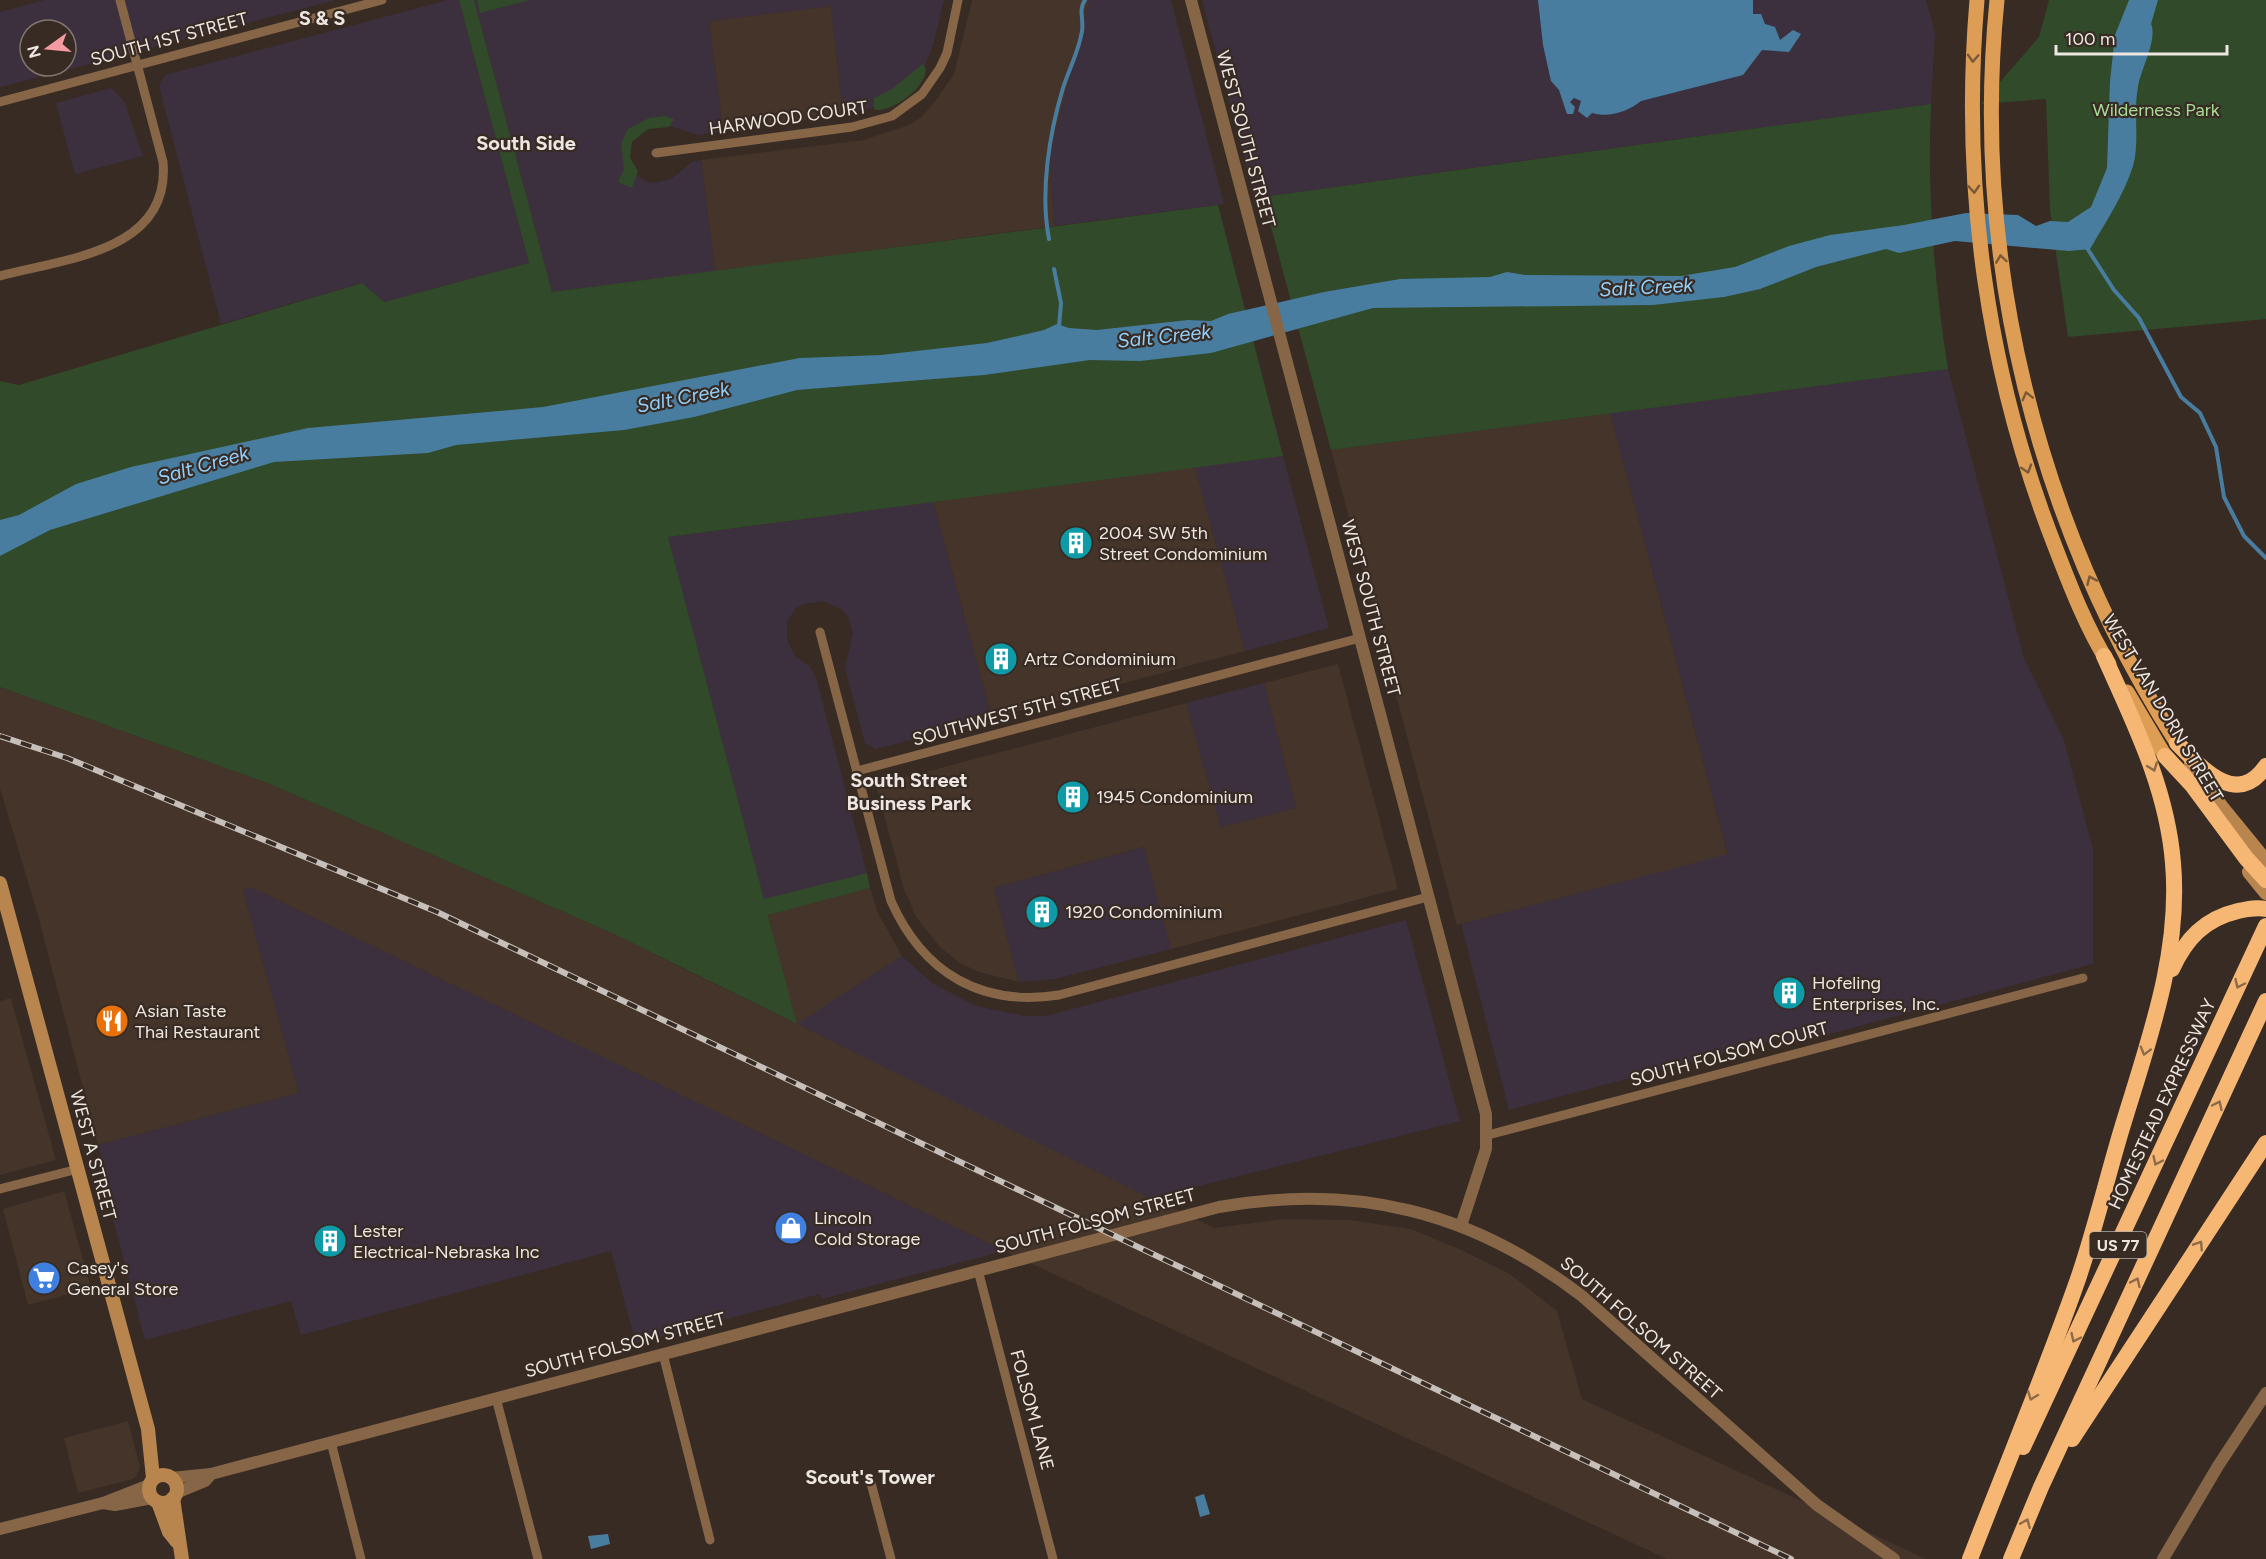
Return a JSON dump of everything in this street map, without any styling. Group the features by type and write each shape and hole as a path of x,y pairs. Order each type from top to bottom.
{"highway":[{"path":"1970,1559 2078,1278 2161,995 2174,920 2175,893 2170,835 2156,775 2104,656"},
{"path":"2178,743 2209,774 2222,782 2244,783 2266,766"},
{"path":"2165,756 2192,785 2265,887"},
{"path":"2161,995 2181,951 2198,930 2223,915 2260,908"},
{"name":"HOMESTEAD EXPRESSWAY","path":"1970,1559 2266,926"},
{"name":"US 77","path":"2011,1559 2041,1488 2266,1001"},
{"path":"2041,1488 2266,1143"}],"main road":[{"name":"WEST VAN DORN STREET","path":"1977,0 1972,131 1975,208 1989,310 2007,398 2035,493 2068,580 2104,656 2165,756"},
{"name":"WEST VAN DORN STREET","path":"1997,0 1992,129 1996,215 2009,317 2044,455 2084,566 2134,670 2178,743 2221,806 2266,861"},
{"name":"WEST A STREET","path":"0,883 150,1437 148,1447 169,1532 177,1542"},
{"name":"WEST A STREET","path":"158,1486 176,1485 174,1495 177,1542 182,1559"},
{"path":"158,1486 165,1502 174,1495"}],"street":[{"path":"0,276 111,246 137,231 156,204 164,170 120,0"},
{"name":"SOUTH 1ST STREET","path":"0,102 382,0"},
{"name":"HARWOOD COURT","path":"656,153 852,127 892,116 922,94 940,68 947,53 958,0"},
{"name":"WEST SOUTH STREET","path":"1191,0 1486,1114 1488,1135 1479,1175 1461,1226"},
{"path":"820,632 891,901 900,920 924,954 960,981 999,995 1040,998 1059,995 1428,897"},
{"name":"SOUTHWEST 5TH STREET","path":"856,771 1360,638"},
{"name":"SOUTH FOLSOM COURT","path":"1488,1135 2083,978"},
{"path":"0,1189 78,1169"},
{"name":"SOUTH FOLSOM STREET","path":"0,1529 103,1503 203,1473 211,1474 1219,1207 1256,1200 1293,1197 1363,1200 1428,1214 1497,1241 1550,1271 1582,1296 1817,1505 1894,1559"},
{"name":"FOLSOM LANE","path":"978,1270 1053,1559"},
{"path":"663,1354 710,1540"},
{"path":"2163,1559 2218,1466 2266,1393"},
{"path":"496,1398 538,1559"},
{"path":"331,1442 361,1559"},
{"name":"SOUTH FOLSOM STREET","path":"174,1495 205,1481 211,1474"},
{"path":"871,1483 891,1559"}],"shaded area":[{"path":"45,0 336,0 78,67 78,18 18,18 18,78 35,78 0,87 0,12"},
{"path":"448,0 459,0 529,263 384,302 361,283 221,324 159,86 165,75"},
{"path":"474,0 944,0 933,45 922,73 887,104 843,115 831,6 709,21 723,131 698,135 664,124 640,128 627,148 632,171 645,181 654,183 671,179 692,162 701,160 715,271 552,292"},
{"path":"972,0 1089,0 1050,155 1054,226 715,271 701,160 863,140 909,125 920,118 934,103 954,74"},
{"path":"1089,0 1171,0 1224,204 1054,226 1050,155"},
{"path":"1202,0 1926,0 1935,34 1931,104 1255,198"},
{"path":"831,6 843,115 723,131 709,21"},
{"path":"111,88 124,101 143,156 75,174 56,103"},
{"path":"1948,369 2024,658 2064,740 2093,850 2093,964 1780,1047 1778,1039 1509,1110 1461,924 1728,854 1610,413"},
{"path":"1610,413 1728,855 1457,925 1331,450"},
{"path":"1283,456 1329,628 1245,651 1195,467"},
{"path":"1195,467 1245,651 992,718 933,502"},
{"path":"933,502 992,718 876,749 865,743 845,668 853,633 848,616 841,609 823,601 804,604 796,608 787,621 787,640 795,656 809,666 816,677 867,873 764,900 668,537"},
{"path":"1338,664 1398,889 1171,949 1143,847 994,888 1019,982 979,972 960,963 941,948 916,917 904,889 876,785 1186,703 1221,827 1296,808 1264,683"},
{"path":"1264,683 1296,808 1221,827 1186,703"},
{"path":"0,687 270,784 612,933 796,1024 768,914 870,888 878,913 902,956 798,1024 1214,1228 1284,1219 1350,1220 1411,1229 1459,1249 1510,1274 1557,1311 1582,1399 1926,1559 1667,1559 1004,1251 252,888 243,890 299,1093 98,1145 38,916 0,788"},
{"path":"1144,847 1171,949 1055,979 1019,982 994,888"},
{"path":"252,888 1004,1251 822,1299 820,1294 636,1343 611,1251 301,1335 291,1301 145,1340 106,1193 110,1191 98,1145 299,1093 243,890"},
{"path":"1406,920 1460,1121 1150,1198 797,1024 902,956 932,983 976,1006 1024,1016 1046,1016"},
{"path":"11,998 56,1160 0,1175 0,1001"},
{"path":"64,1191 91,1288 28,1305 3,1209"},
{"path":"128,1421 140,1467 137,1475 133,1479 78,1493 64,1438"}],"green space":[{"path":"459,0 474,0 552,292 1218,205 1283,456 668,537 764,899 867,873 870,888 768,915 797,1024 612,933 270,784 0,687 0,381 19,385 362,283 384,302 529,263"},
{"path":"477,0 530,0 480,13"},
{"name":"Wilderness Park","path":"2049,0 2266,0 2266,319 2068,337 2050,210 2046,99 1981,104 2039,37"},
{"path":"923,64 926,71 924,79 910,95 890,107 881,110 874,109 874,98 892,89"},
{"path":"1931,104 1930,171 1933,237 1948,369 1331,450 1263,197"},
{"path":"664,116 674,119 669,127 648,129 632,142 630,158 638,171 632,188 618,182 624,169 621,143 628,129 649,118"}],"water":[{"path":"1538,0 1753,0 1753,14 1761,14 1765,24 1775,27 1780,40 1793,30 1801,34 1789,52 1762,50 1743,75 1641,101 1618,113 1605,115 1592,113 1587,118 1578,111 1581,101 1574,98 1570,102 1575,107 1573,114 1567,114 1559,90 1551,81 1543,45"},
{"name":"Salt Creek","path":"2129,0 2158,0 2151,24 2152,38 2139,80 2135,157 2125,188 2090,249 2069,251 1955,241 1899,253 1886,249 1816,267 1760,289 1724,297 1653,305 1373,308 1211,353 1140,361 1090,360 984,375 797,390 694,417 624,430 456,445 428,453 274,462 50,530 0,556 0,520 19,515 76,484 131,467 308,428 543,407 800,358 881,355 987,343 1044,330 1057,324 1069,328 1097,330 1188,320 1211,321 1228,314 1324,292 1400,279 1490,277 1507,272 1525,275 1681,276 1735,267 1789,246 1830,235 1904,225 1966,213 2018,215 2036,226 2050,221 2068,222 2091,207 2107,168 2110,81 2115,35"},
{"path":"1204,1494 1210,1514 1200,1517 1195,1497"},
{"path":"608,1534 610,1544 591,1549 588,1536"}],"waterway":[{"path":"1049,239 1045,202 1050,144 1063,88 1081,38 1082,7 1085,0"},
{"path":"2087,248 2114,290 2139,318 2181,397 2200,413 2216,447 2224,497 2244,536 2266,558"},
{"path":"1054,269 1061,303 1059,327"}],"railway":[{"path":"0,736 67,758 437,912 1791,1559"}],"place":[{"name":"2004 SW 5th Street Condominium","path":"1076,543"},
{"name":"Artz Condominium","path":"1001,659"},
{"name":"1945 Condominium","path":"1073,797"},
{"name":"1920 Condominium","path":"1042,912"},
{"name":"Hofeling Enterprises, Inc.","path":"1789,993"},
{"name":"Asian Taste Thai Restaurant","path":"112,1021"},
{"name":"Lincoln Cold Storage","path":"791,1228"},
{"name":"Lester Electrical-Nebraska Inc","path":"330,1241"},
{"name":"Casey's General Store","path":"44,1278"}],"district":[{"name":"S & S","path":"322,18"},
{"name":"South Side","path":"526,143"},
{"name":"South Street Business Park","path":"909,792"},
{"name":"Scout's Tower","path":"870,1477"}]}
